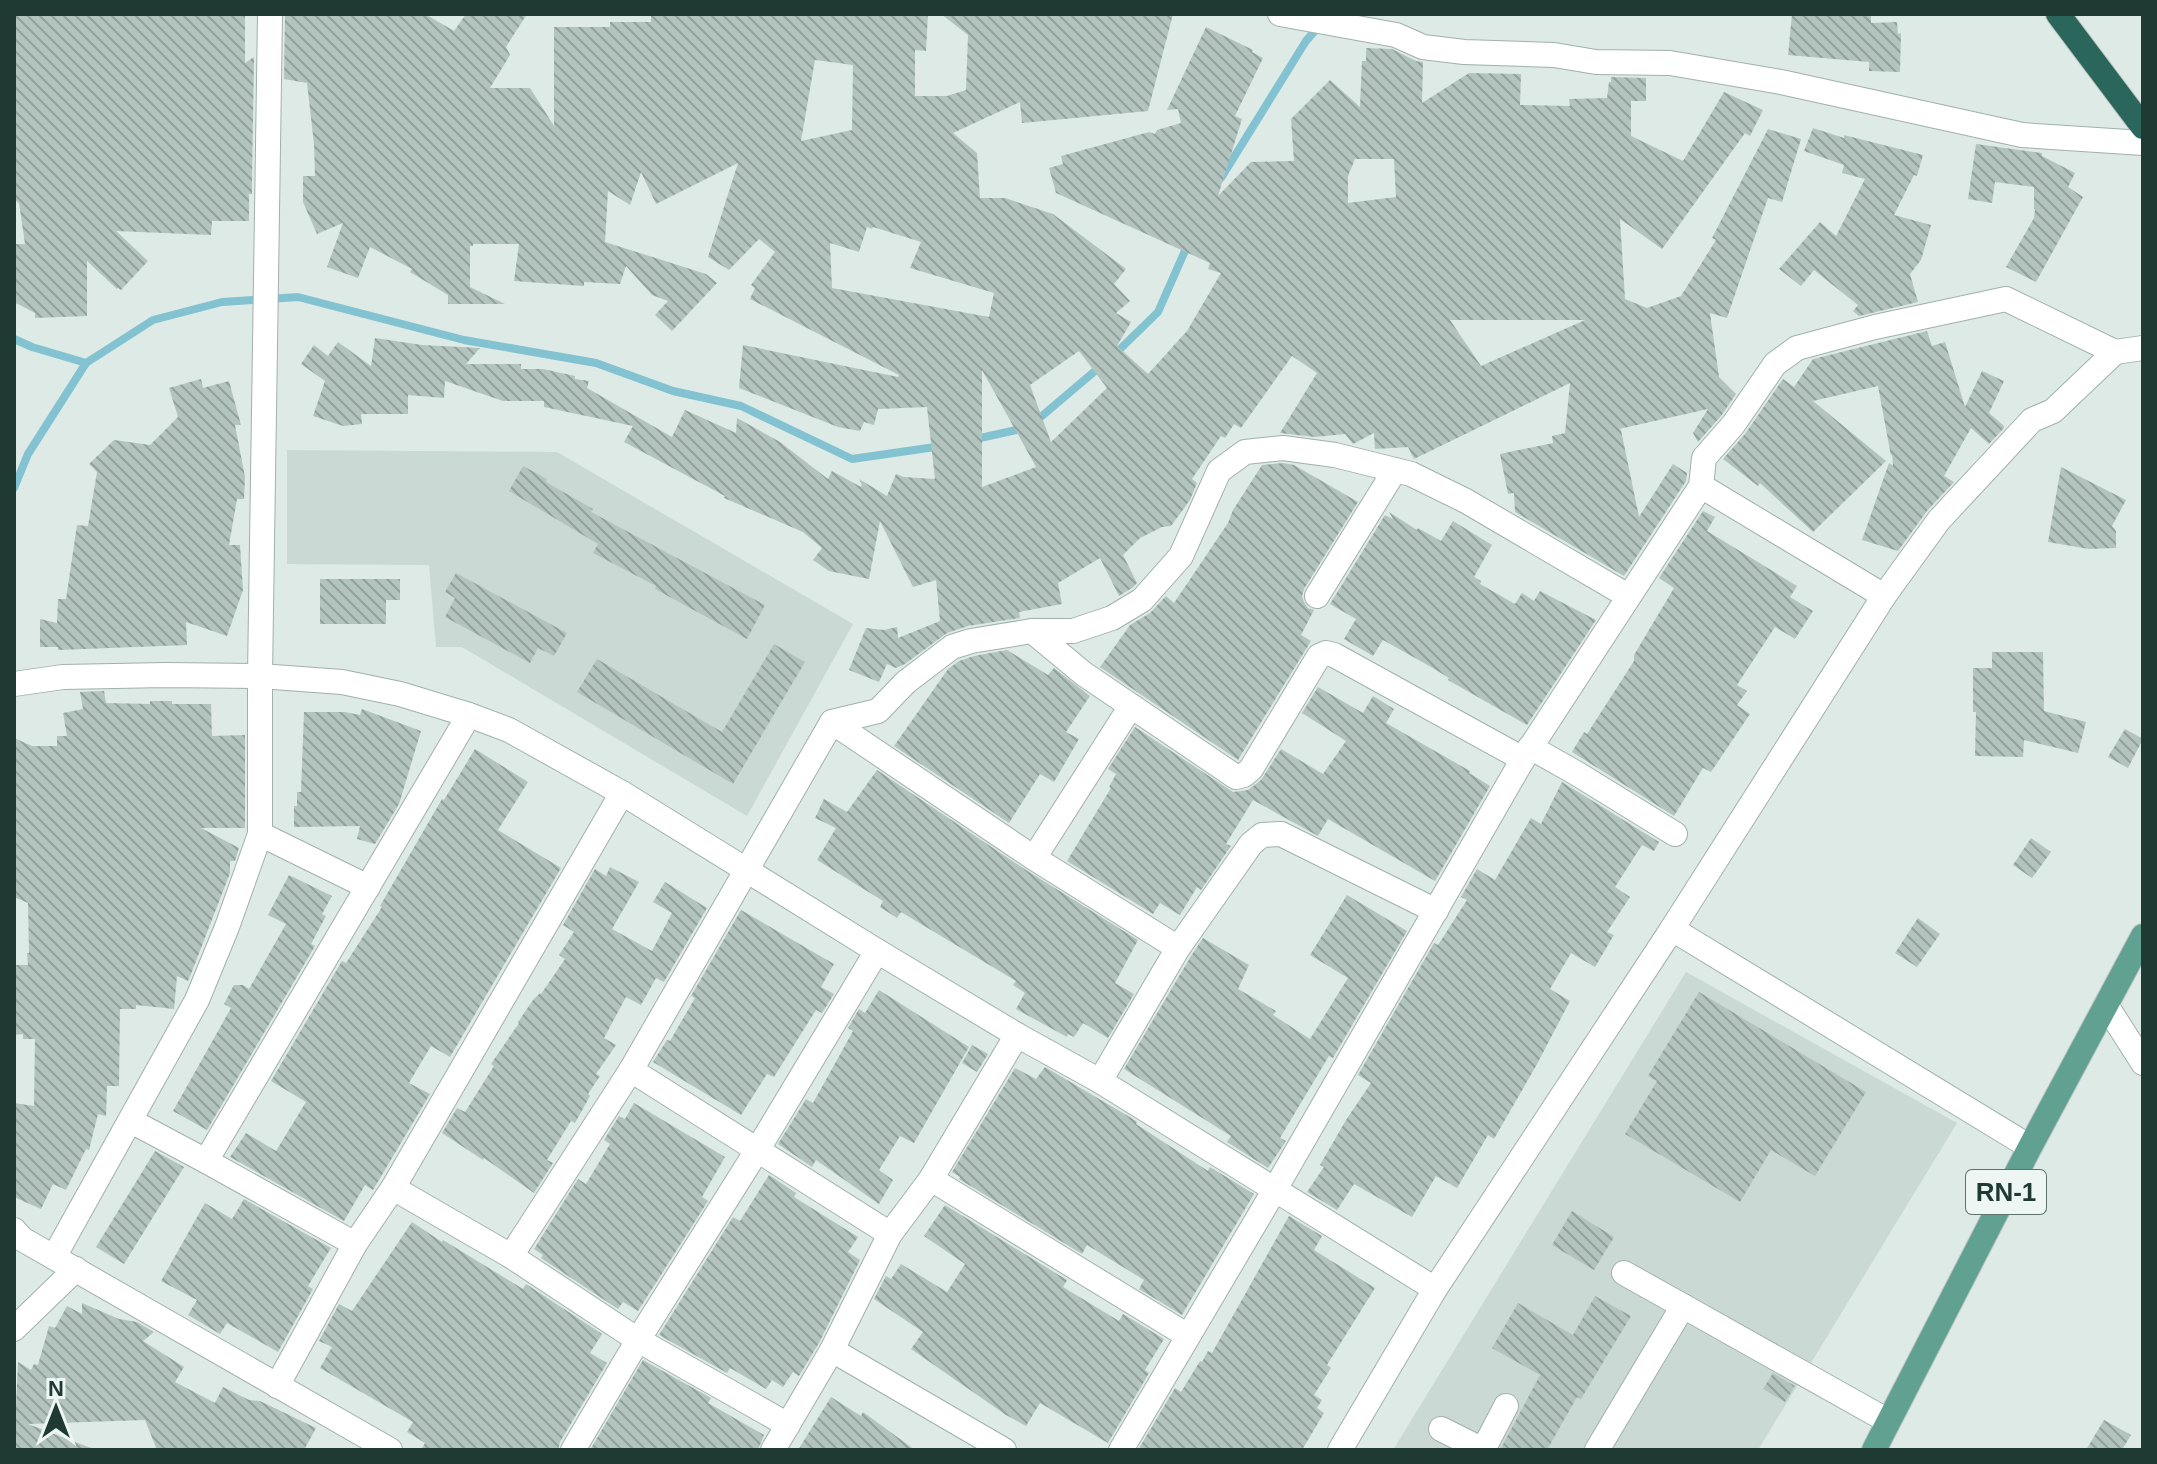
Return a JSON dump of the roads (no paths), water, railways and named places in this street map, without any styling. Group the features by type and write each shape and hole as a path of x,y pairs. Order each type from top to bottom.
{"highway":[{"path":"2058,14 2143,127"}],"main road":[{"name":"RN-1","path":"1878,1449 1888,1421 2143,936"}],"street":[{"path":"54,1257 197,1000 260,834 270,14"},
{"path":"1280,14 1396,35 1423,47 1464,52 1554,55 1596,62 1670,63 1781,82 2022,135 2143,143"},
{"path":"1121,1450 1526,753 1701,486 1704,458 1733,425 1775,364 1797,348 1875,327 2006,299 2115,352 2143,348"},
{"path":"1340,1450 1435,1289 1672,929 1884,596 1939,520 2016,436 2032,420 2053,411 2115,352"},
{"path":"511,1256 631,1070 832,722 878,711 906,682 952,647 1032,631 1073,631 1112,618 1142,600 1181,556 1219,471 1245,452 1283,448 1335,455 1411,474 1466,501 1628,596"},
{"path":"1317,596 1395,470"},
{"path":"1701,486 1884,596"},
{"path":"1032,631 1084,674 1236,777 1251,769 1319,656 1326,653 1526,753 1675,834"},
{"path":"14,684 63,677 260,676 342,682 400,694 509,730 622,793 877,951 1100,1081 1435,1289"},
{"path":"1034,858 1131,706"},
{"path":"206,1161 469,715"},
{"path":"832,722 1034,858 1178,948"},
{"path":"277,1386 355,1244 393,1188 622,793"},
{"path":"260,834 368,887"},
{"path":"1100,1081 1178,948 1251,844 1262,835 1281,834 1436,911"},
{"path":"1672,929 2030,1147"},
{"path":"573,1450 877,951"},
{"path":"2106,1005 2143,1063"},
{"path":"773,1450 832,1350 890,1234 931,1179 1017,1035"},
{"path":"631,1070 890,1234"},
{"path":"131,1121 355,1244"},
{"path":"931,1179 1188,1336"},
{"path":"393,1188 511,1256 638,1340 788,1425"},
{"path":"14,1230 22,1239 390,1450"},
{"path":"14,1329 76,1269"},
{"path":"1624,1273 1888,1421"},
{"path":"1597,1450 1683,1306"},
{"path":"832,1350 1004,1450"},
{"path":"1441,1429 1483,1450 1506,1406"}],"waterway":[{"path":"1221,178 1306,41 1320,25"},
{"path":"1115,354 1158,312 1188,244"},
{"path":"14,488 28,454 86,363 153,320 222,302 298,297 464,340 596,363 673,391 741,406 852,459 942,446"},
{"path":"14,339 86,363"},
{"path":"1036,421 1102,365"},
{"path":"971,440 1025,428"}]}
